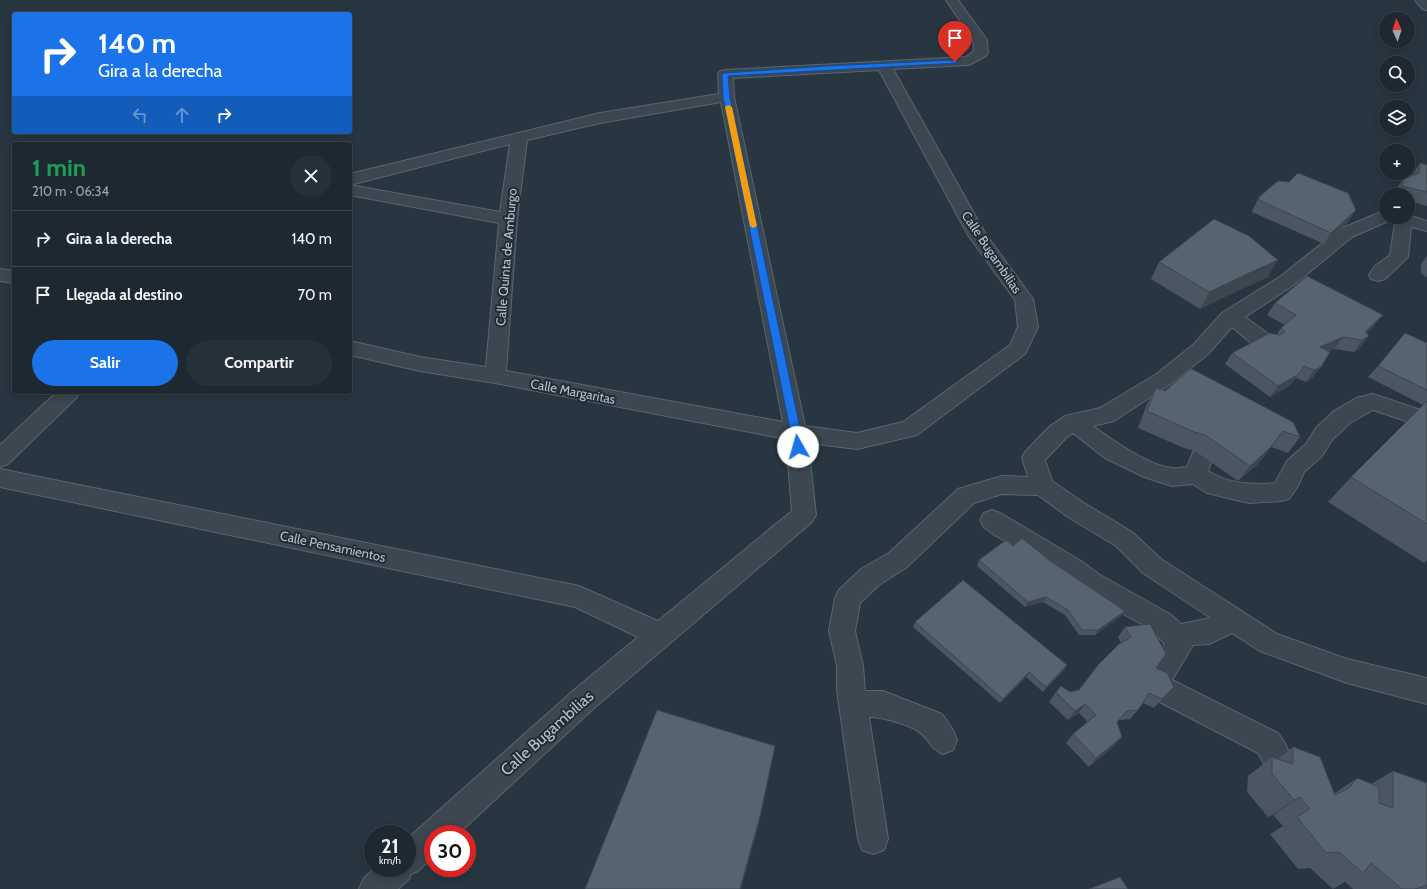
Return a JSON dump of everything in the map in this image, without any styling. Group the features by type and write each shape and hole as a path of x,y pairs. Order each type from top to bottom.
{"street":[{"path":"796,433 726,97 725,74 969,61 981,53 980,40 952,0"},
{"path":"1421,0 1427,6"},
{"name":"Calle Bugambilias","path":"446,825 584,699 804,515 796,433 857,441 909,429 1018,349 1028,327 1024,299 977,235 892,84 884,66"},
{"path":"352,179 600,118 726,97"},
{"name":"Calle Quinta de Amburgo","path":"495,376 508,219 519,138"},
{"path":"352,190 508,219"},
{"path":"1379,218 1346,233 1313,258 1288,280 1229,318 1200,350 1162,380 1106,415 1073,422 1058,432 1033,458 1043,486 1076,510 1124,539 1152,566 1270,643 1347,671 1427,691"},
{"path":"1415,223 1427,226"},
{"path":"1378,276 1382,270 1400,257 1401,224"},
{"path":"0,275 12,278"},
{"path":"1229,318 1237,321 1271,346"},
{"name":"Calle Margaritas","path":"352,348 420,364 495,376 796,433"},
{"path":"0,458 68,394"},
{"path":"1073,422 1113,452 1152,471 1172,477 1199,466 1215,487 1249,494 1280,492 1290,480 1295,467 1314,450 1324,434 1349,411 1363,404 1373,402 1416,411 1427,411"},
{"path":"1373,402 1427,420"},
{"name":"Calle Pensamientos","path":"0,478 579,597 660,635"},
{"path":"872,839 853,700 850,666 842,631 848,598 870,577 898,560 966,496 1002,485 1043,486"},
{"path":"992,520 1001,527 1024,538 1045,558 1072,568 1091,583 1161,622 1177,638 1186,634 1209,632 1223,625 1224,613"},
{"path":"1186,634 1156,678 1162,689 1268,743 1280,764"},
{"path":"853,700 861,704 883,704 910,714 932,724 943,740"},
{"path":"416,852 424,844"},
{"path":"375,889 388,877"}],"building":[{"path":"1420,163 1427,165 1427,192 1402,186 1404,180 1415,180 1415,174 1419,173"},
{"path":"1298,173 1348,193 1356,210 1331,233 1259,200 1259,197 1278,181 1289,182"},
{"path":"1214,219 1249,236 1278,260 1209,292 1159,262"},
{"path":"1307,276 1383,315 1365,332 1369,336 1362,340 1343,337 1320,347 1330,352 1321,367 1314,370 1304,366 1299,374 1278,386 1232,353 1270,333 1279,335 1285,332 1281,328 1296,315 1275,303"},
{"path":"1405,333 1427,343 1427,390 1378,366"},
{"path":"1192,369 1293,422 1300,437 1283,431 1270,448 1250,466 1205,435 1194,432 1147,411 1156,388 1165,391"},
{"path":"1427,401 1427,524 1351,477"},
{"path":"1022,538 1049,560 1125,611 1098,630 1082,630 1068,610 1046,597 1028,602 979,560 1006,540 1013,546"},
{"path":"963,580 1067,665 1046,687 1029,672 1003,699 915,622"},
{"path":"1150,624 1166,654 1156,668 1167,673 1174,687 1162,699 1149,693 1138,710 1127,711 1117,722 1122,737 1096,758 1073,734 1096,715 1085,704 1075,711 1056,692 1061,686 1070,692 1079,690 1098,665 1118,645 1131,637 1125,627"},
{"path":"657,710 775,746 760,816 740,889 585,889"},
{"path":"1293,747 1320,757 1335,795 1349,788 1357,778 1379,787 1379,803 1393,808 1393,771 1427,783 1427,885 1415,889 1402,889 1371,863 1363,873 1339,852 1326,853 1297,817 1310,809 1300,797 1294,800 1272,774 1272,757 1293,764"},
{"path":"1120,877 1128,889 1089,889"}],"slow traffic":[{"path":"728,107 753,226"}],"route":[{"path":"798,447 726,97 725,74 955,62"}]}
